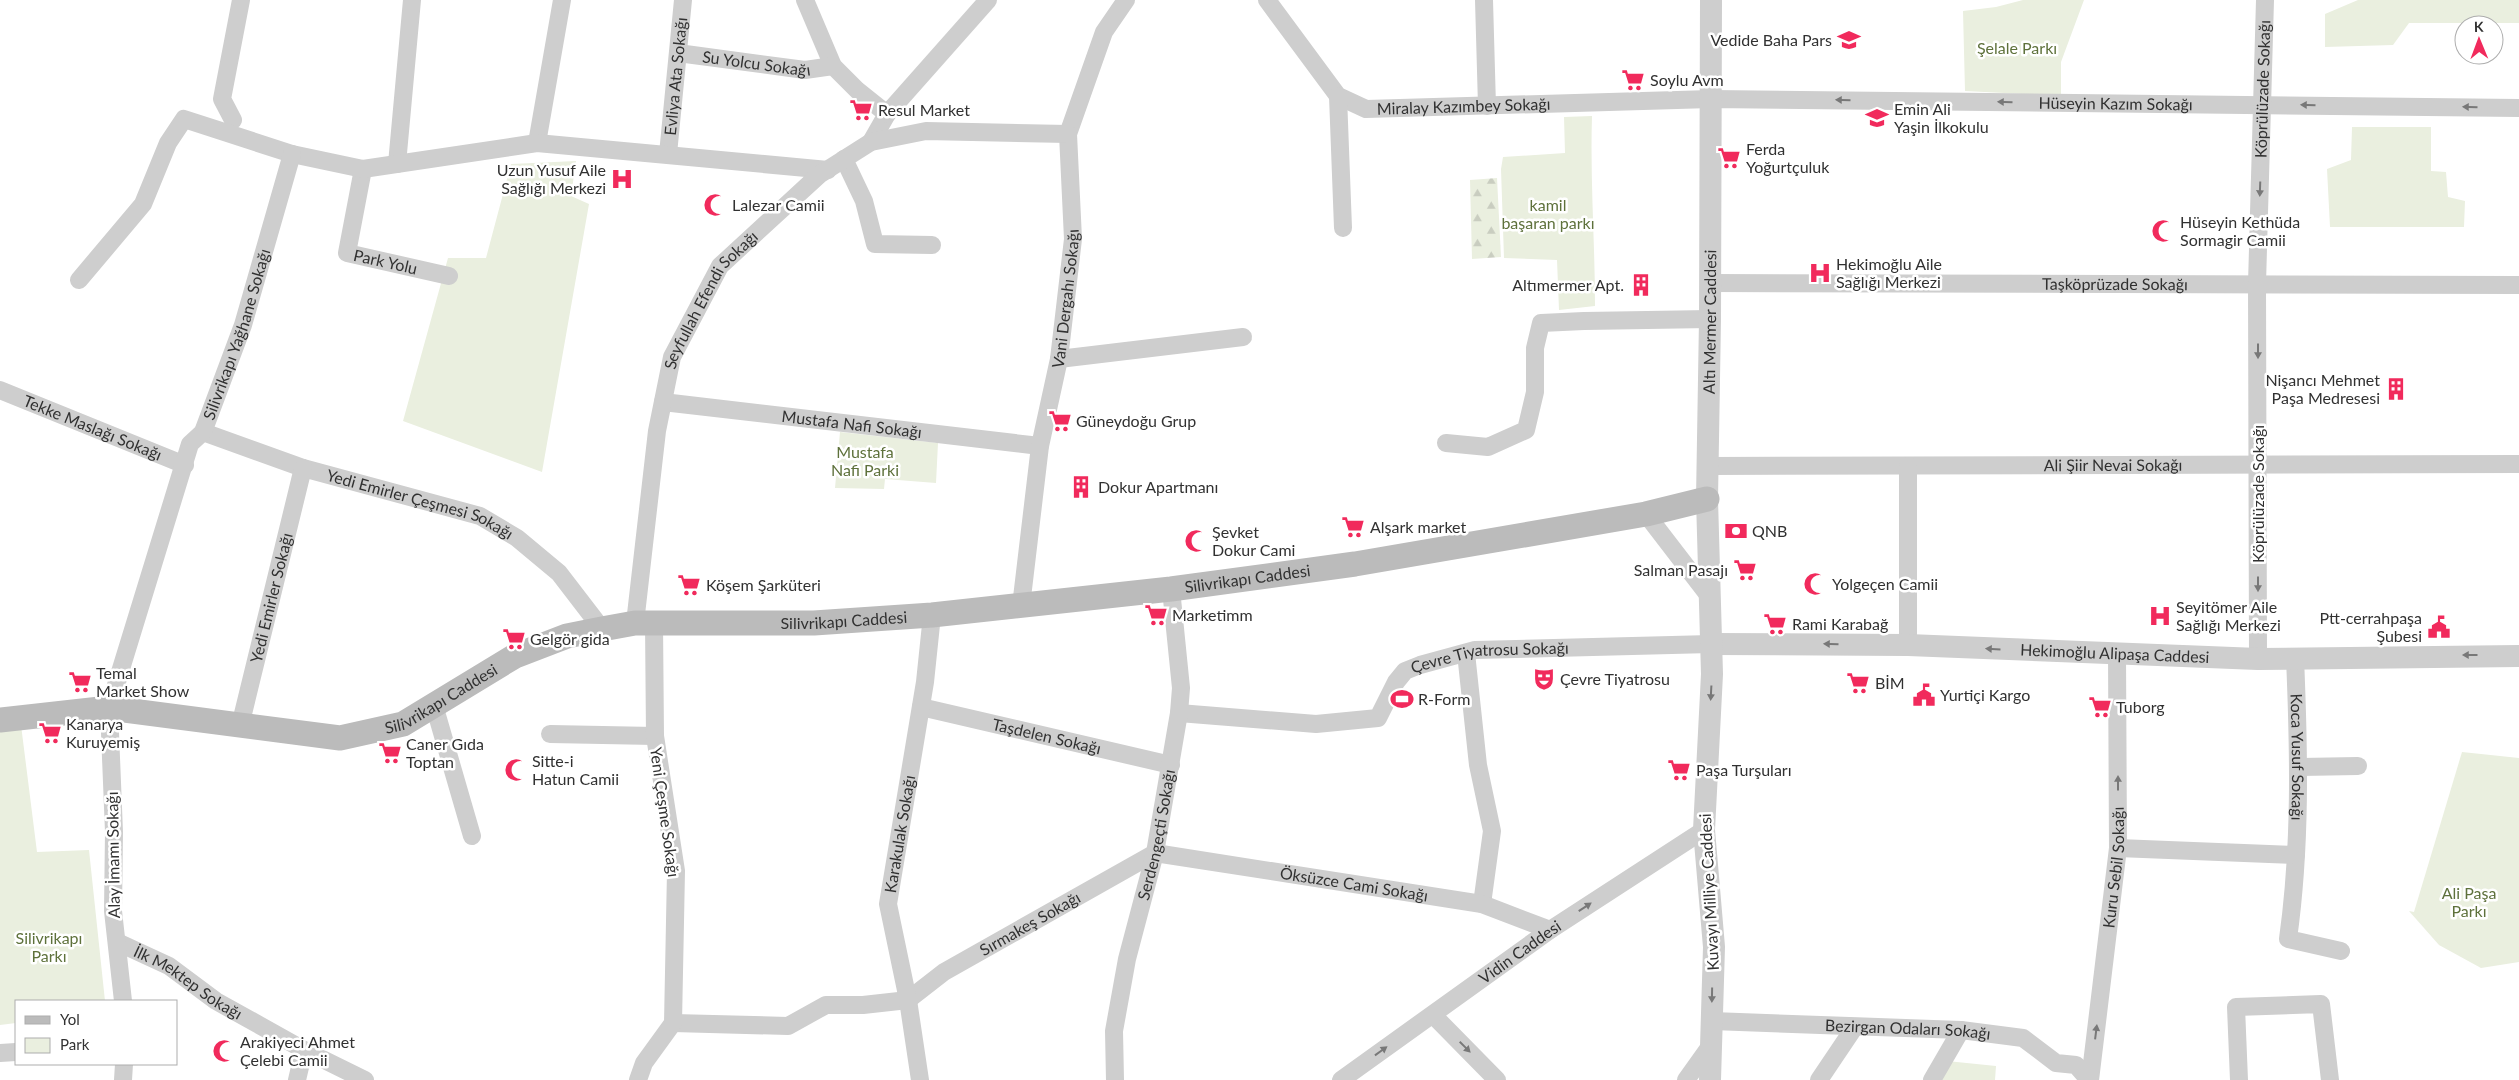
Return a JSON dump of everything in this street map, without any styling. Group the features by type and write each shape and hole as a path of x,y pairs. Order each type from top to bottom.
{"main road":[{"name":"Silivrikapı Caddesi","path":"0,720 109,708 340,738 403,724 515,656 567,636 602,629 645,623 814,623 932,615 1170,589 1355,564 1646,514 1707,499"}],"street":[{"path":"233,120 222,99 241,0"},
{"path":"397,164 412,0"},
{"path":"538,143 562,0"},
{"name":"Evliya Ata Sokağı","path":"668,154 683,0"},
{"path":"806,0 833,66 857,90 887,114"},
{"path":"871,142 887,114 988,0"},
{"name":"Vani Dergahı Sokağı","path":"1021,606 1040,446 1059,359 1074,239 1068,134 1104,32 1126,0"},
{"name":"Miralay Kazımbey Sokağı","path":"1267,0 1338,96 1366,109 1711,99"},
{"path":"1484,0 1487,106"},
{"name":"Altı Mermer Caddesi","path":"1711,0 1710,319 1707,499 1711,644"},
{"name":"Köprülüzade Sokağı","path":"2258,659 2257,284 2265,0"},
{"name":"Su Yolcu Sokağı","path":"678,53 805,70 833,66"},
{"path":"1338,96 1344,228"},
{"name":"Hüseyin Kazım Sokağı","path":"1711,99 2519,108"},
{"path":"79,280 143,204 168,144 184,119 292,154 363,168 538,143 828,170"},
{"name":"Seyfullah Efendi Sokağı","path":"645,623 657,431 672,357 720,266 828,170 871,142 926,131 1068,134"},
{"name":"Silivrikapı Yağhane Sokağı","path":"109,708 190,444 203,432 242,325 292,154"},
{"path":"844,159 864,201 875,244 932,244"},
{"name":"Park Yolu","path":"363,168 347,253 449,276"},
{"name":"Taşköprüzade Sokağı","path":"1710,283 2519,285"},
{"path":"1446,443 1488,447 1526,430 1535,392 1535,348 1541,323 1710,319"},
{"path":"1059,359 1243,337"},
{"name":"Tekke Maslağı Sokağı","path":"0,390 185,465"},
{"name":"Mustafa Nafi Sokağı","path":"663,402 1040,446"},
{"name":"Yedi Emirler Çeşmesi Sokağı","path":"203,432 303,468 480,516 518,538 559,573 602,629"},
{"name":"Ali Şiir Nevai Sokağı","path":"1708,466 2519,464"},
{"path":"1908,466 1908,645"},
{"name":"Yedi Emirler Sokağı","path":"240,726 303,468"},
{"path":"1646,514 1709,596"},
{"name":"Serdengeçti Sokağı","path":"1116,1080 1114,1031 1127,959 1155,853 1179,713 1181,688 1170,589"},
{"name":"Karakulak Sokağı","path":"920,1080 908,1000 888,904 921,707 932,615"},
{"name":"Yeni Çeşme Sokağı","path":"645,623 655,736 676,871 673,1023"},
{"name":"Hekimoğlu Alipaşa Caddesi","path":"1711,644 1908,645 2258,659 2519,656"},
{"name":"Çevre Tiyatrosu Sokağı","path":"1179,713 1316,724 1378,718 1396,682 1405,671 1420,664 1475,650 1711,644"},
{"name":"Kuvayı Milliye Caddesi","path":"1710,1080 1714,947 1704,830 1712,674 1711,644"},
{"path":"1466,653 1478,765 1492,831 1482,904"},
{"name":"Kuru Sebil Sokağı","path":"2090,1080 2118,848 2117,654"},
{"name":"Koca Yusuf Sokağı","path":"2295,658 2300,767 2294,894 2288,939 2341,951"},
{"path":"434,705 472,836"},
{"name":"Taşdelen Sokağı","path":"921,707 1171,765"},
{"name":"Alay İmamı Sokağı","path":"109,708 114,832 113,911 123,1000"},
{"path":"550,734 655,736"},
{"path":"2300,767 2358,766"},
{"name":"Vidin Caddesi","path":"1341,1080 1550,930 1704,830"},
{"path":"2118,848 2296,855"},
{"name":"Öksüzce Cami Sokağı","path":"1155,853 1482,904 1550,930"},
{"name":"Sırmakeş Sokağı","path":"908,1000 944,972 1155,853"},
{"name":"İlk Mektep Sokağı","path":"117,942 169,966 216,1001 304,1050 366,1080"},
{"path":"638,1080 644,1063 673,1023 788,1026 826,1005 863,1005 908,1000"},
{"path":"2239,1080 2236,1007 2321,1004 2330,1080"},
{"path":"1433,1014 1481,1073 1497,1080"},
{"name":"Bezirgan Odaları Sokağı","path":"1712,1020 1854,1028 1962,1030 2023,1038 2056,1063 2076,1065 2090,1080"},
{"path":"1820,1080 1854,1028"},
{"path":"1932,1080 1962,1030"},
{"path":"1686,1080 1711,1044"},
{"path":"297,1080 304,1050"},
{"path":"0,1053 15,1052"},
{"path":"123,1080 124,1065"}],"green space":[{"name":"Şelale Parkı","path":"2023,0 2084,0 2061,62 2061,96 1965,91 1963,11 1996,7"},
{"path":"2358,0 2519,0 2519,23 2504,23 2504,15 2454,15 2454,23 2409,23 2393,45 2325,47 2325,14"},
{"name":"kamil başaran parkı","path":"1592,116 1595,306 1559,310 1557,260 1504,258 1501,169 1503,157 1565,153 1564,117"},
{"path":"2352,127 2431,127 2431,171 2446,172 2448,197 2465,201 2464,227 2330,227 2327,169 2351,160"},
{"path":"576,161 571,196 589,204 542,472 403,421 448,258 486,258 511,164"},
{"path":"1497,178 1501,257 1472,259 1470,180"},
{"name":"Mustafa Nafi Parki","path":"840,432 938,443 936,483 885,479 884,489 835,488"},
{"name":"Silivrikapı Parkı","path":"21,725 37,852 89,850 105,1000 15,1000 15,1023 0,1025 0,730"},
{"name":"Ali Paşa Parkı","path":"2462,752 2519,758 2519,962 2481,968 2439,945 2409,911 2414,912"},
{"path":"1947,1061 1996,1066 1995,1080 1937,1080"}],"place":[{"name":"Vedide Baha Pars","path":"1849,40"},
{"name":"Soylu Avm","path":"1633,80"},
{"name":"Resul Market","path":"861,110"},
{"name":"Emin Ali Yaşin İlkokulu","path":"1877,118"},
{"name":"Ferda Yoğurtçuluk","path":"1729,158"},
{"name":"Uzun Yusuf Aile Sağlığı Merkezi","path":"622,179"},
{"name":"Lalezar Camii","path":"715,205"},
{"name":"Hüseyin Kethüda Sormagir Camii","path":"2163,231"},
{"name":"Hekimoğlu Aile Sağlığı Merkezi","path":"1820,273"},
{"name":"Altımermer Apt.","path":"1641,285"},
{"name":"Nişancı Mehmet Paşa Medresesi","path":"2396,389"},
{"name":"Güneydoğu Grup","path":"1060,421"},
{"name":"Dokur Apartmanı","path":"1081,487"},
{"name":"Alşark market","path":"1353,527"},
{"name":"QNB","path":"1736,531"},
{"name":"Şevket Dokur Cami","path":"1196,541"},
{"name":"Salman Pasajı","path":"1745,570"},
{"name":"Yolgeçen Camii","path":"1815,584"},
{"name":"Köşem Şarküteri","path":"689,585"},
{"name":"Marketimm","path":"1156,615"},
{"name":"Seyitömer Aile Sağlığı Merkezi","path":"2160,616"},
{"name":"Rami Karabağ","path":"1775,624"},
{"name":"Ptt-cerrahpaşa Şubesi","path":"2439,627"},
{"name":"Gelgör gida","path":"514,639"},
{"name":"Çevre Tiyatrosu","path":"1544,679"},
{"name":"Temal Market Show","path":"80,682"},
{"name":"BİM","path":"1858,683"},
{"name":"Yurtiçi Kargo","path":"1924,695"},
{"name":"R-Form","path":"1402,699"},
{"name":"Tuborg","path":"2100,707"},
{"name":"Kanarya Kuruyemiş","path":"50,733"},
{"name":"Caner Gıda Toptan","path":"390,753"},
{"name":"Sitte-i Hatun Camii","path":"516,770"},
{"name":"Paşa Turşuları","path":"1679,770"},
{"name":"Arakiyeci Ahmet Çelebi Camii","path":"224,1051"}]}
